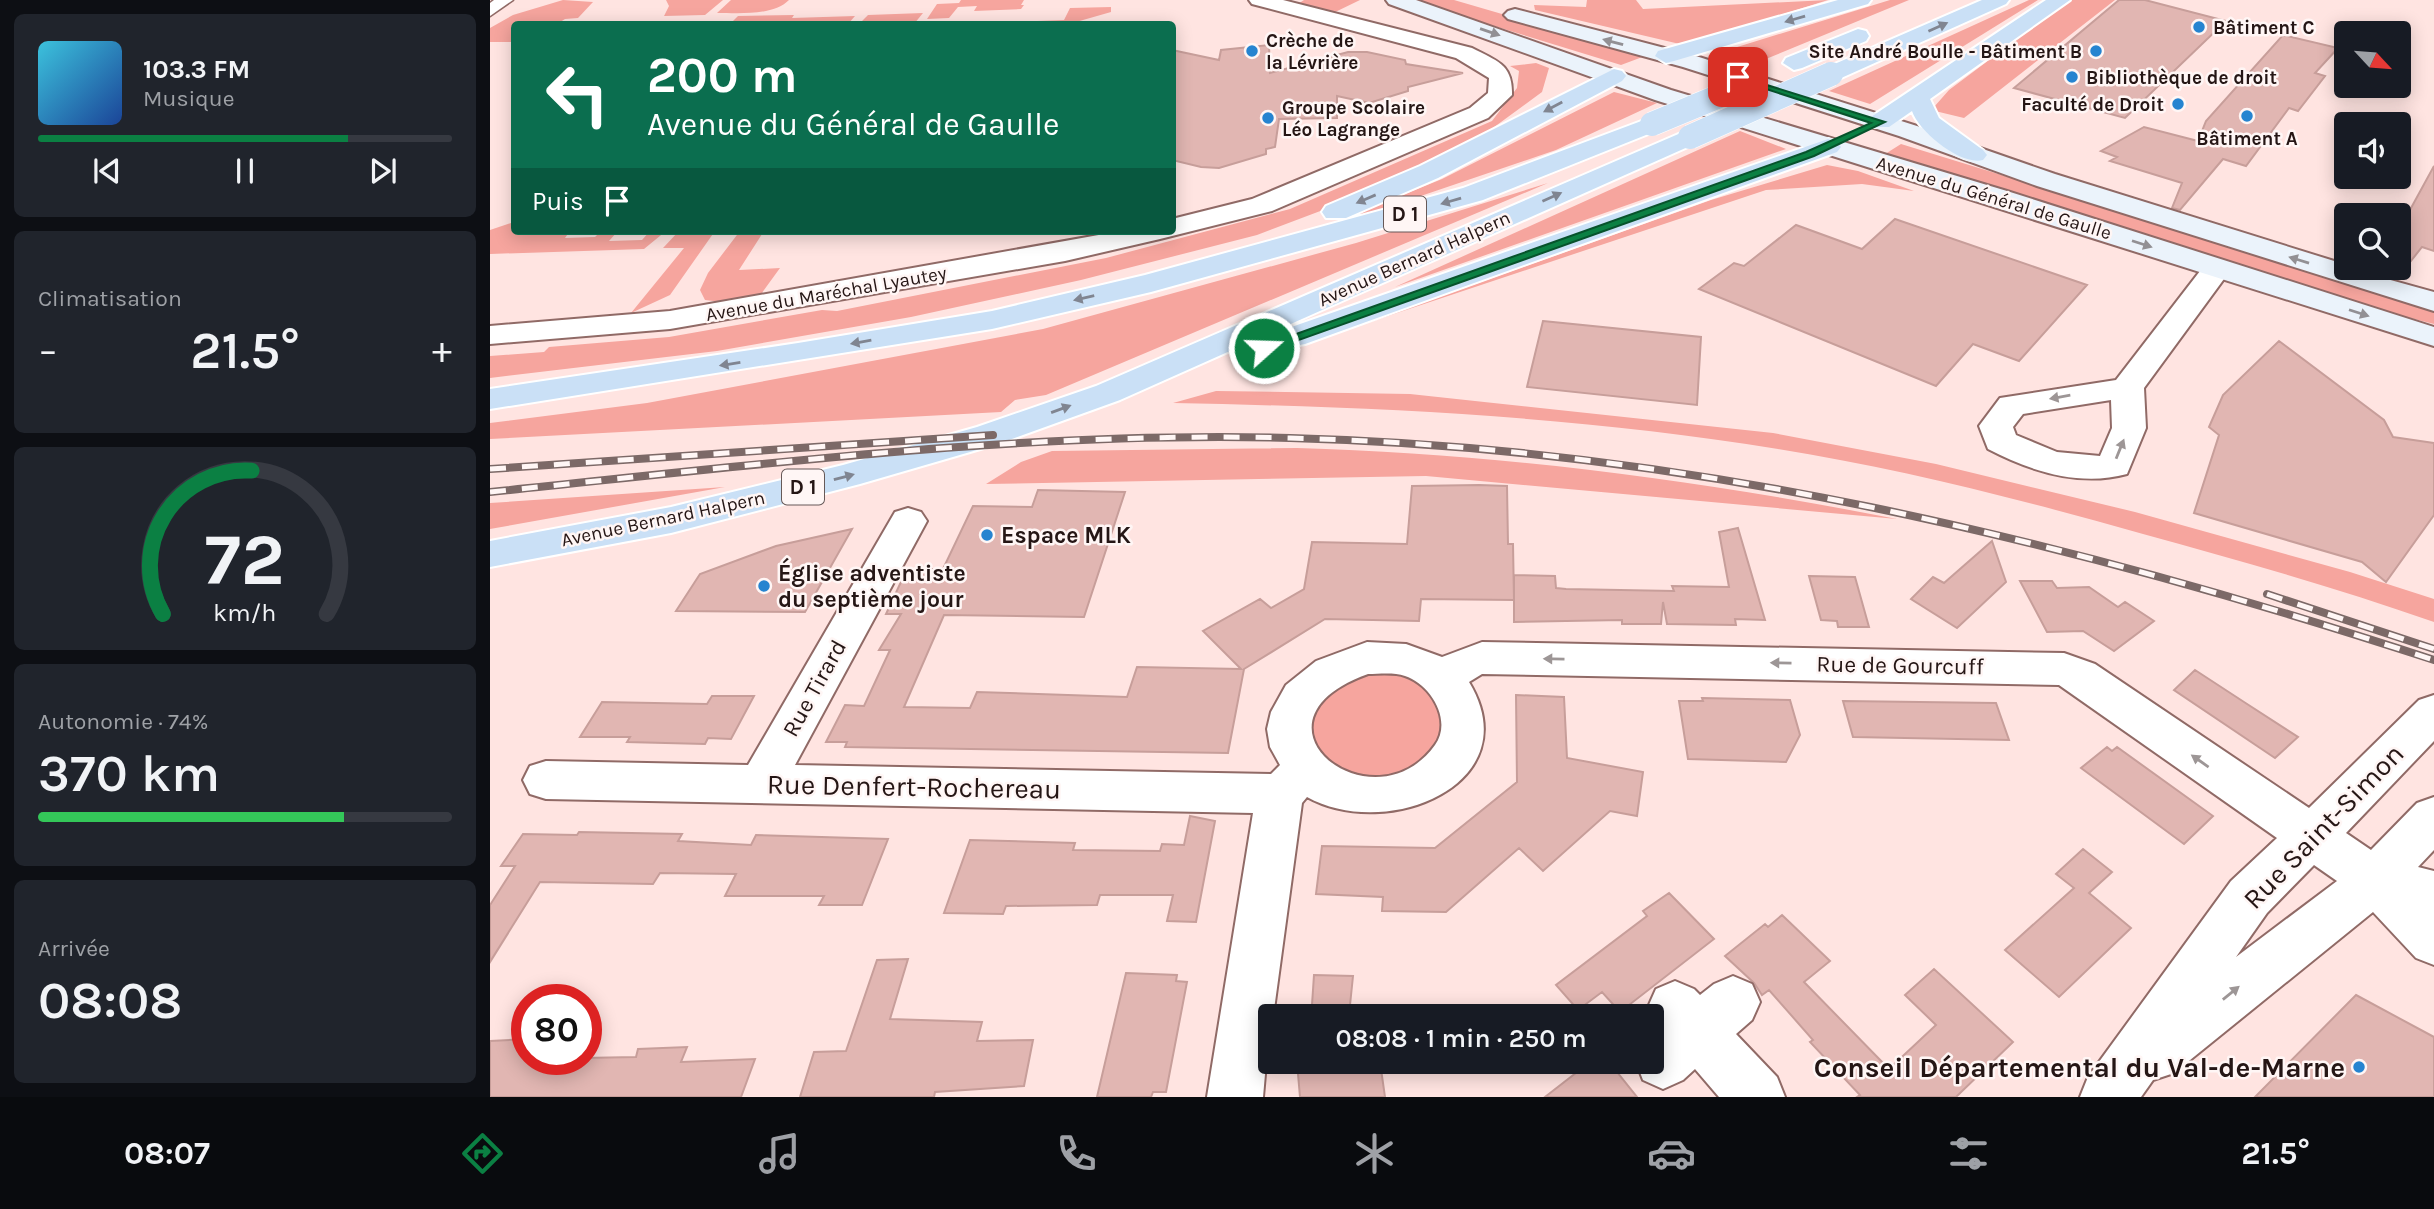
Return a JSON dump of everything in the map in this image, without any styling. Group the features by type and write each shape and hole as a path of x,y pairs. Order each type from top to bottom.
{"highway":[{"path":"1151,283 1311,223 1429,172 1638,67 1861,0"},
{"name":"Avenue Bernard Halpern","path":"490,554 671,520 847,476 989,435 1108,393 1999,0"},
{"path":"1108,393 1216,365 1855,134 2060,0"},
{"name":"Avenue Bernard Halpern","path":"490,399 784,355 966,324 1151,283 1473,194 1652,124 1881,26"},
{"path":"1917,95 1928,122 1975,155"}],"main road":[{"name":"Avenue du Général de Gaulle","path":"1396,0 1518,41 1638,67"},
{"name":"Avenue du Général de Gaulle","path":"1498,10 1638,67 1663,95 1975,155 2046,180 2434,302"},
{"path":"1638,67 1855,134 2046,180"},
{"name":"Avenue du Général de Gaulle","path":"1855,134 1997,197 2434,337"}],"street":[{"path":"490,11 505,0"},
{"path":"1176,227 1262,205 1479,113 1500,95 1501,77 1492,67 1464,53 1275,2"},
{"name":"Avenue du Maréchal Lyautey","path":"490,335 683,318 1065,252 1142,235"},
{"path":"2127,388 2217,268"},
{"name":"Rue Tirard","path":"762,783 908,521"},
{"path":"1235,1097 1293,782 1291,719 1300,697 1317,678 1340,665 1367,658 1395,657 1421,664 1442,678 1457,697 1464,720 1460,744 1446,766 1423,783 1393,794 1362,795 1293,782"},
{"name":"Rue de Gourcuff","path":"1442,678 1464,663 1482,658 2064,669 2080,676 2375,880"},
{"name":"Rue Saint-Simon","path":"2114,1089 2249,897 2434,712"},
{"name":"Rue Denfert-Rochereau","path":"546,780 762,783 1293,782"},
{"name":"Rue Saint-Simon","path":"2114,1089 2375,880 2434,817"},
{"path":"2375,880 2434,893"},
{"path":"2375,880 2434,941"},
{"path":"1692,1025 1757,1097"}],"shaded area":[{"path":"563,0 593,2 578,18 562,21 511,21 511,42 490,42 490,28 513,15"},
{"path":"666,0 723,0 705,15 664,16 669,6"},
{"path":"731,0 789,0 765,11 717,13"},
{"path":"961,0 1024,0 1021,5 1024,5 1021,9 974,11 977,6 958,7 949,18 927,19 937,4 959,3"},
{"path":"1304,0 1360,0 1327,16 1298,4"},
{"path":"1409,0 1454,0 1645,56 1621,65"},
{"path":"1587,0 1636,0 1643,9 1828,0 1684,45 1535,10 1534,5 1586,7"},
{"path":"1890,0 1909,0 1744,68 1708,56"},
{"path":"2029,0 2038,0 1870,104 1829,91"},
{"path":"2069,0 2115,0 1964,118 1935,111 1934,107 1949,90"},
{"path":"1111,7 1111,12 1080,21 1037,21 1064,20 1070,8"},
{"path":"923,13 916,21 862,21 868,15"},
{"path":"738,16 855,16 851,21 733,21"},
{"path":"1536,63 1549,68 1542,92 1486,133 1368,193 1257,235 1081,280 911,317 717,351 490,378 490,356 544,352 549,347 669,337 822,310 837,311 1106,258 1290,209 1492,121 1517,88 1519,71 1510,66"},
{"path":"1614,92 1657,103 1556,150 1353,219 1351,216 1442,179"},
{"path":"1740,131 1786,149 1395,287"},
{"path":"1901,144 2334,277 2334,280 2343,280 2434,308 2434,324 2355,304 2182,247 1882,156"},
{"path":"1827,165 1858,171 1914,191 1862,184 1766,190 1358,326 1711,200"},
{"path":"1548,183 1046,395 1015,400 1001,412 490,439 490,423 647,403 1043,329 1356,243"},
{"path":"511,223 511,235 567,235 565,238 614,235 609,241 642,240 646,235 661,235 644,249 490,254 490,230"},
{"path":"675,235 712,235 670,295 631,313 684,248 663,248"},
{"path":"737,235 761,235 739,270 780,268 759,297 722,302 705,300 700,290 708,273"},
{"path":"1216,391 1410,394 1773,433 1936,464 2135,512 2350,572 2434,599 2434,622 2289,575 2098,521 1962,486 1824,457 1628,428 1552,421 1325,407 1173,403"},
{"path":"1297,448 1448,456 1598,471 1748,492 1897,519 1426,476 986,484 1021,462 1052,451"},
{"path":"725,487 490,529 490,503"},
{"path":"1375,668 1421,677 1450,727 1431,762 1366,783 1312,753 1306,717 1315,699"}],"building":[{"path":"2119,0 2145,0 2226,21 2125,118 2014,88"},
{"name":"Bâtiment A","path":"2283,35 2334,47 2334,52 2315,73 2325,76 2298,111 2289,108 2246,166 2223,159 2180,210 2172,208 2182,183 2110,161 2117,157 2101,151 2144,127 2198,141 2206,121"},
{"path":"1269,45 1270,73 1348,52 1367,52 1405,60 1406,64 1463,73 1408,87 1408,91 1369,103 1337,96 1337,118 1279,119 1275,147 1266,149 1266,154 1219,168 1176,161 1176,51 1219,60 1221,50"},
{"path":"2434,166 2434,251 2422,247 2411,261 2411,208"},
{"path":"1895,219 2087,285 2019,361 1973,344 1936,386 1699,289 1734,263 1744,266 1796,225 1862,249"},
{"path":"1543,321 1701,337 1697,405 1527,387"},
{"path":"2279,341 2384,420 2393,437 2434,443 2434,515 2386,582 2362,562 2194,513 2219,435 2209,427 2223,395"},
{"path":"1412,486 1507,486 1508,544 1513,544 1514,600 1421,599 1419,621 1325,619 1244,669 1228,753 845,747 847,742 826,742 845,705 864,706 890,650 879,650 901,614 886,614 907,569 943,569 973,506 1032,507 1038,490 1125,492 1084,617 944,615 904,707 970,708 977,692 1127,697 1137,667 1241,669 1203,631 1260,599 1271,608 1304,589 1312,542 1407,544"},
{"path":"1738,528 1765,620 1735,619 1736,625 1667,624 1663,602 1661,624 1622,624 1622,620 1514,622 1514,575 1555,576 1556,588 1566,589 1674,591 1672,586 1729,587 1719,532"},
{"path":"852,529 805,612 676,611 700,574 776,546"},
{"path":"1992,541 2006,582 1957,628 1911,599 1933,577 1944,583"},
{"path":"1809,576 1855,577 1869,627 1838,627 1837,621 1821,620"},
{"path":"2020,581 2052,581 2057,588 2089,587 2118,607 2125,602 2154,621 2114,651 2083,631 2047,632"},
{"path":"2195,670 2298,737 2275,758 2174,690"},
{"path":"1516,695 1564,697 1567,758 1643,772 1637,816 1610,811 1543,871 1519,848 1446,912 1382,911 1383,897 1316,894 1322,846 1435,848 1517,782"},
{"path":"712,696 754,696 731,739 708,738 705,744 627,742 630,737 580,737 602,702 707,704"},
{"path":"1702,698 1790,700 1800,735 1786,762 1688,759 1679,701 1703,701"},
{"path":"1843,701 1996,703 2009,740 1853,737"},
{"path":"2107,747 2112,751 2117,747 2213,816 2184,844 2081,768"},
{"path":"1190,816 1215,821 1196,922 1167,921 1173,895 1100,895 1097,905 1006,906 1003,914 944,913 970,840 1075,843 1073,850 1160,851 1162,844 1184,845"},
{"path":"579,832 682,834 678,841 751,845 756,835 888,839 862,905 819,905 824,896 725,896 736,874 660,873 653,884 540,882 490,962 490,905 515,866 501,866 523,834 577,835"},
{"path":"2083,849 2112,872 2089,893 2131,928 2059,997 2005,950 2074,888 2056,874"},
{"path":"1669,893 1714,939 1630,1004 1613,1004 1602,992 1586,1004 1573,1004 1556,985 1647,916 1643,911"},
{"path":"1782,915 1830,961 1804,982 1889,1069 1936,1025 1905,995 1934,969 2013,1042 1956,1097 1857,1097 1860,1095 1810,1042 1813,1040 1769,990 1762,995 1754,983 1725,956 1765,924 1768,927"},
{"path":"908,959 890,1019 982,1022 977,1041 1033,1040 1024,1086 935,1092 934,1097 800,1097 814,1052 846,1051 877,960"},
{"path":"1126,973 1177,975 1176,981 1187,982 1166,1092 1153,1092 1151,1097 1097,1097"},
{"path":"1314,975 1353,976 1350,1004 1312,1004"},
{"name":"Conseil Départemental du Val-de-Marne","path":"2356,995 2434,1037 2434,1097 2255,1097"},
{"path":"511,1040 511,1075 602,1075 602,1058 636,1057 638,1049 687,1047 681,1062 755,1059 741,1097 490,1097 490,1041"},
{"path":"1298,1074 1382,1074 1385,1097 1300,1097"},
{"path":"1575,1074 1619,1074 1637,1097 1545,1097"}],"railway":[{"path":"490,469 993,435"},
{"path":"490,492 890,452 1090,440 1290,438 1437,445 1583,460 1727,480 1870,507 2153,575 2434,660"},
{"path":"2267,594 2434,649"}],"place":[{"name":"Bâtiment C","path":"2199,27"},
{"name":"Crèche de la Lévrière","path":"1252,51"},
{"name":"Site André Boulle - Bâtiment B","path":"2096,51"},
{"name":"Bibliothèque de droit","path":"2072,77"},
{"name":"Faculté de Droit","path":"2178,104"},
{"name":"Bâtiment A","path":"2247,116"},
{"name":"Groupe Scolaire Léo Lagrange","path":"1268,118"},
{"name":"Espace MLK","path":"987,535"},
{"name":"Église adventiste du septième jour","path":"764,586"},
{"name":"Conseil Départemental du Val-de-Marne","path":"2359,1067"}],"route":[{"path":"1264,348 1428,287 1810,154 1880,122 1738,77"}]}
